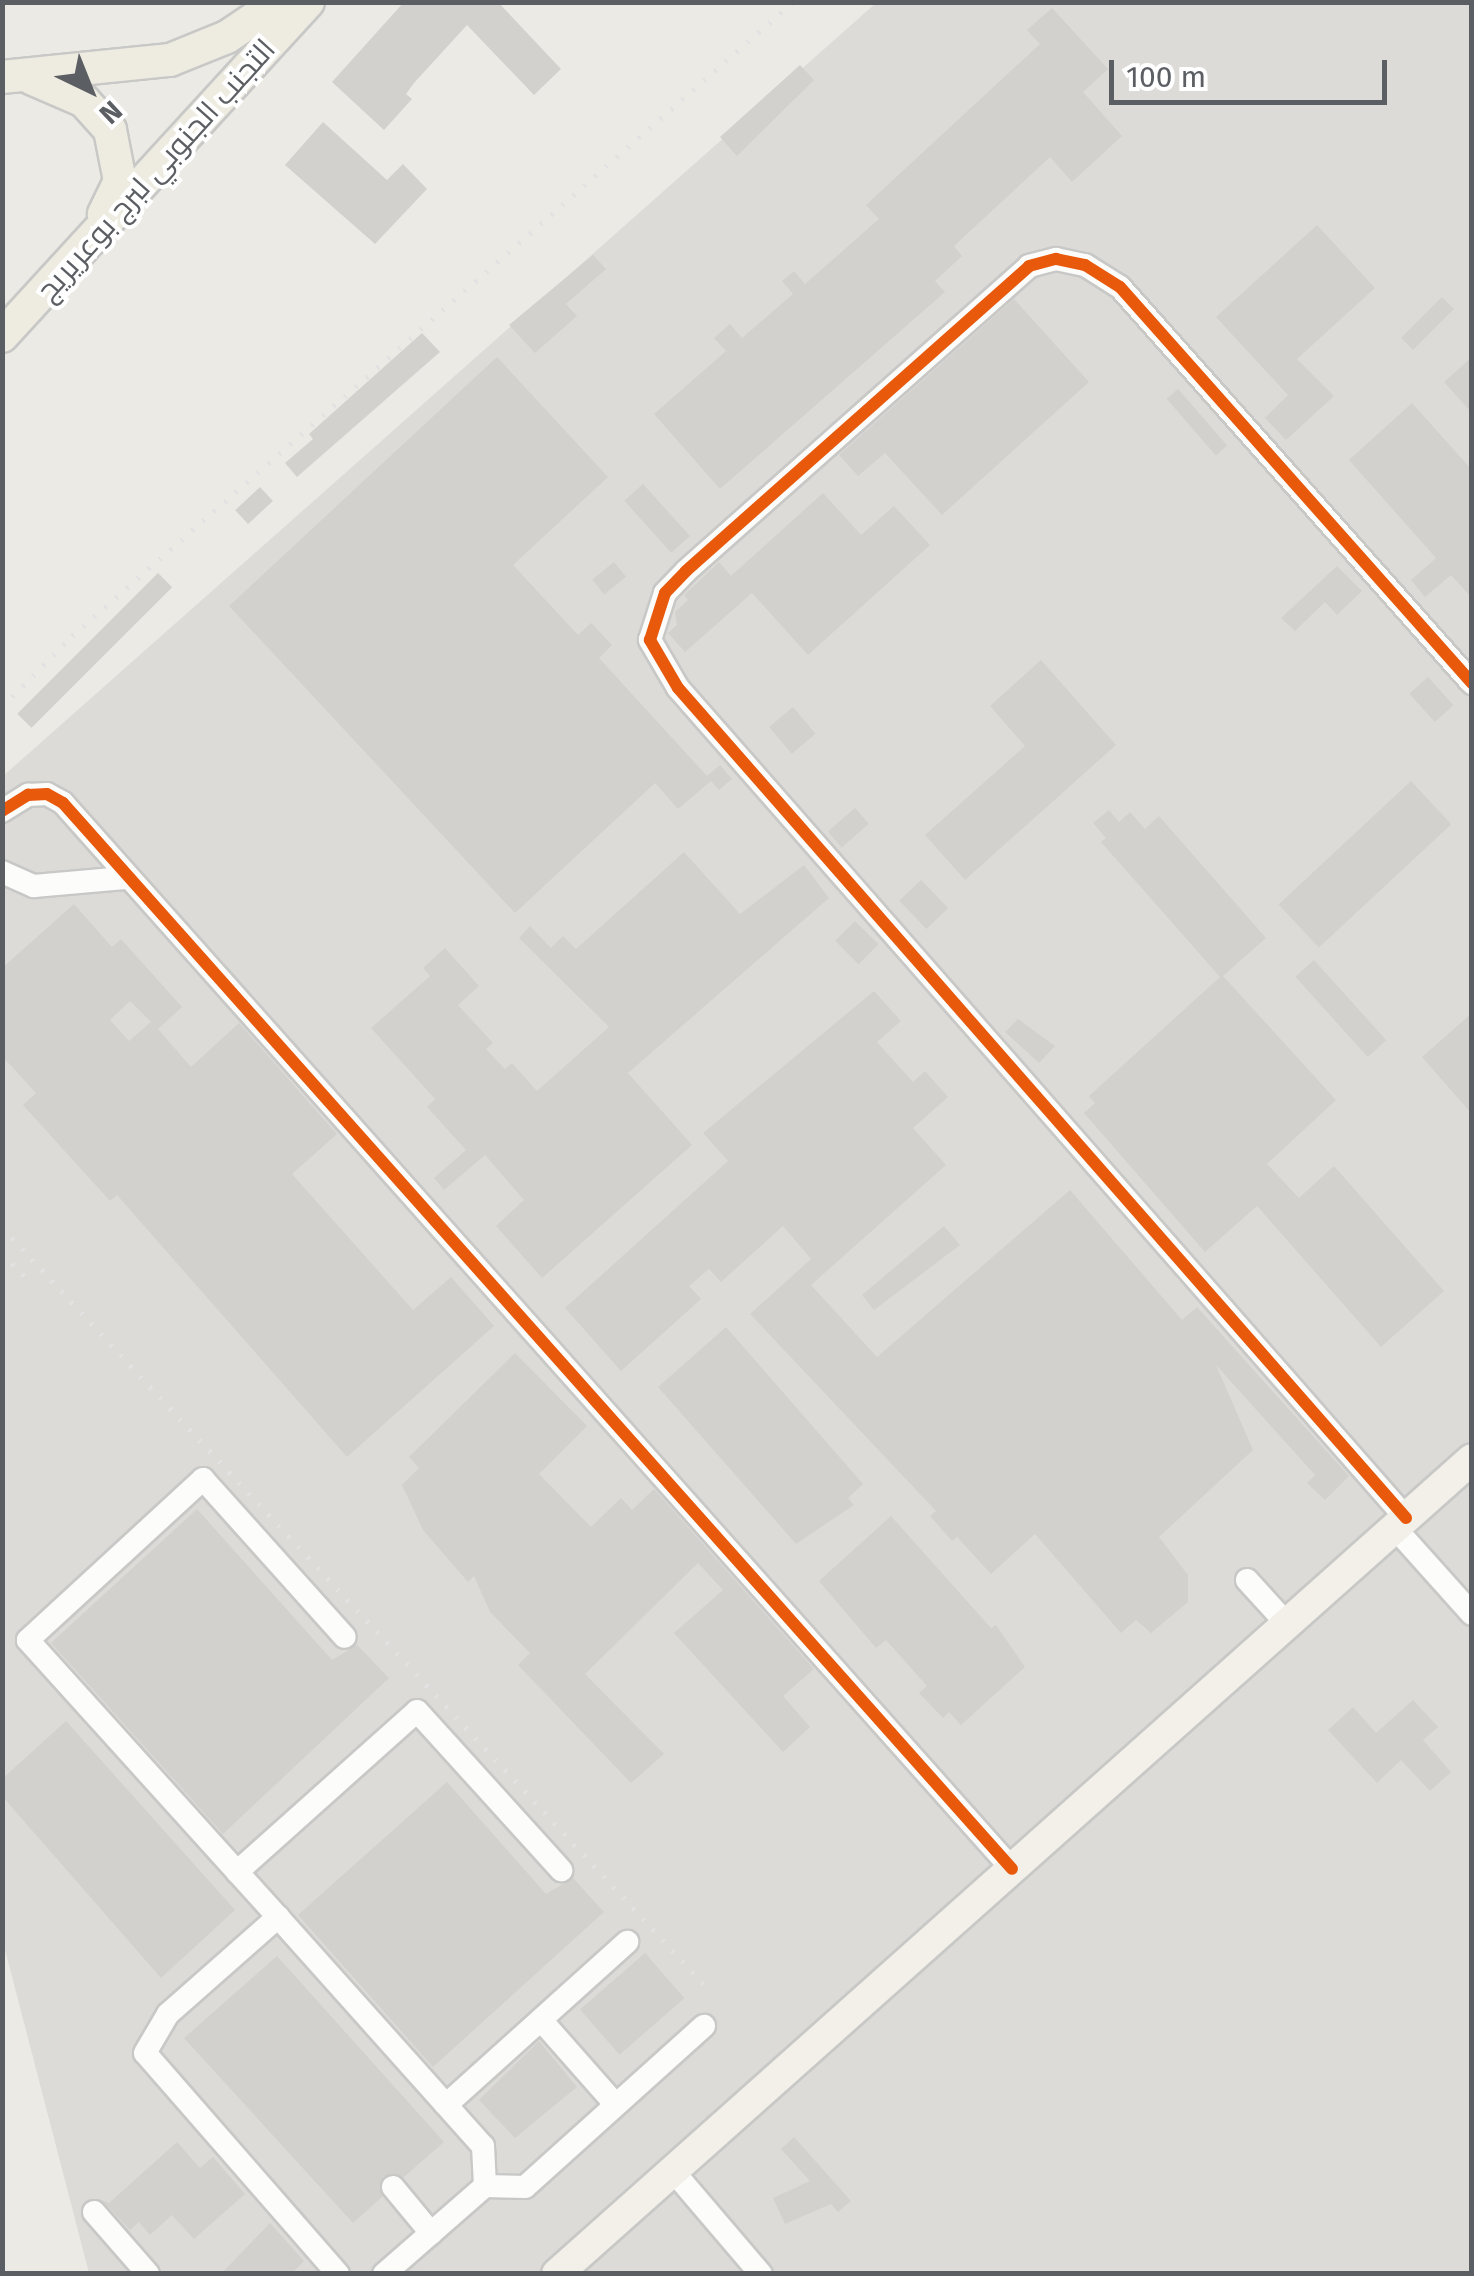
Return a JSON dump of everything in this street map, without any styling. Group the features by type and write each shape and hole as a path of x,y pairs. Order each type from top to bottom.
{"highway":[{"path":"10,76 123,69 170,60 227,37 280,2"},
{"name":"التجنب الجنوبي لبرج بوعريريج","path":"2,336 308,2"},
{"path":"10,76 66,90 102,115 120,160 108,206 64,271"}],"main road":[{"path":"557,2274 1472,1460"}],"street":[{"path":"1472,683 1120,287 1084,265 1056,260 1029,266 686,571 664,593 650,640 678,688 1401,1523 1472,1614"},
{"path":"2,811 28,794 56,798 1012,1870"},
{"path":"2,872 34,886 125,878"},
{"path":"345,1636 203,1479 28,1640 482,2146 485,2186"},
{"path":"1247,1580 1287,1624"},
{"path":"238,1872 418,1710 561,1870"},
{"path":"278,1916 168,2014 145,2053 338,2274"},
{"path":"446,2105 627,1942"},
{"path":"541,2020 616,2105"},
{"path":"384,2274 485,2186 525,2187 704,2026"},
{"path":"673,2171 761,2274"},
{"path":"393,2188 431,2233"},
{"path":"94,2212 148,2274"}],"shaded area":[{"path":"876,3 1471,3 1471,2273 89,2273 3,1942 2,777"}],"building":[{"path":"404,2 498,2 561,69 534,95 467,25 414,83 406,94 412,99 384,130 332,82"},
{"path":"1052,8 1108,69 1083,92 1122,136 1072,182 1050,157 954,246 962,256 935,281 945,292 720,489 654,414 726,351 714,338 730,324 742,338 793,294 782,281 794,271 805,284 879,219 866,205 1040,44 1027,30"},
{"path":"800,65 814,80 737,156 720,137"},
{"path":"323,122 387,180 403,164 427,189 375,244 285,165"},
{"path":"1317,225 1375,288 1297,359 1334,396 1286,440 1265,418 1288,395 1216,317"},
{"path":"593,255 606,269 566,304 577,316 535,353 509,325"},
{"path":"1442,297 1454,309 1413,350 1401,338"},
{"path":"1014,299 1089,382 942,515 885,453 858,476 839,455"},
{"path":"422,333 440,352 297,477 285,463 313,439 309,434"},
{"path":"497,357 608,477 513,565 578,635 591,623 612,645 599,658 707,776 720,765 732,779 719,790 711,781 678,809 655,783 515,913 229,606"},
{"path":"1472,357 1472,413 1444,382"},
{"path":"1178,389 1227,446 1216,455 1167,399"},
{"path":"1412,403 1472,470 1472,598 1451,575 1425,597 1411,580 1436,558 1349,460"},
{"path":"643,484 690,536 671,553 624,501"},
{"path":"260,487 273,501 248,524 235,510"},
{"path":"823,493 861,535 894,506 930,545 808,655 752,593 685,652 668,633 677,625 675,612 688,600 684,595 719,562 731,576"},
{"path":"614,562 626,577 604,594 592,580"},
{"path":"1337,566 1362,591 1337,615 1325,602 1295,631 1281,618"},
{"path":"158,573 172,587 31,728 17,714"},
{"path":"1041,660 1116,745 965,880 925,835 1025,746 990,706"},
{"path":"1428,677 1453,705 1435,722 1409,694"},
{"path":"793,707 815,734 792,754 769,727"},
{"path":"1411,781 1451,824 1319,948 1279,904"},
{"path":"855,808 869,824 842,847 828,832"},
{"path":"1109,810 1119,822 1130,812 1145,829 1159,816 1266,938 1223,976 1336,1100 1267,1164 1299,1198 1334,1166 1444,1291 1381,1347 1257,1206 1205,1252 1084,1113 1095,1103 1089,1096 1220,977 1101,842 1106,838 1093,823"},
{"path":"684,852 740,914 804,865 829,898 628,1073 692,1145 542,1278 496,1226 524,1200 485,1155 444,1190 434,1178 466,1150 427,1107 435,1099 371,1028 430,976 423,968 445,948 479,986 458,1005 493,1043 486,1049 505,1069 512,1063 537,1091 609,1027 519,938 530,926 551,948 563,936 576,949"},
{"path":"921,880 948,908 927,929 899,901"},
{"path":"74,904 112,947 121,939 182,1007 158,1029 191,1067 239,1023 337,1134 292,1174 413,1310 451,1277 494,1326 347,1457 117,1195 110,1201 23,1105 36,1093 2,1056 2,968","holes":["130,1001 151,1022 129,1041 110,1020"]},
{"path":"855,921 878,944 859,964 835,941"},
{"path":"1314,960 1386,1040 1368,1057 1295,977"},
{"path":"874,991 901,1021 877,1042 913,1082 925,1071 948,1097 913,1128 946,1165 811,1285 877,1357 1070,1190 1182,1320 1197,1307 1349,1476 1325,1500 1307,1483 1315,1475 1216,1365 1253,1450 1159,1537 1188,1575 1188,1602 1151,1633 1136,1620 1121,1633 1035,1534 991,1574 957,1537 952,1541 930,1516 936,1511 750,1314 811,1259 783,1226 721,1282 709,1269 689,1286 701,1299 621,1371 565,1308 728,1161 703,1133"},
{"path":"1472,1013 1472,1114 1422,1057"},
{"path":"1018,1019 1055,1046 1039,1063 1005,1032"},
{"path":"944,1226 960,1245 874,1310 862,1295"},
{"path":"726,1327 863,1484 848,1498 854,1505 796,1544 658,1387"},
{"path":"515,1353 587,1426 539,1474 591,1527 621,1498 632,1510 654,1489 814,1669 783,1696 810,1727 783,1752 674,1633 723,1590 698,1563 585,1674 664,1754 631,1783 518,1665 530,1653 490,1612 474,1576 468,1582 423,1530 402,1485 419,1468 409,1457"},
{"path":"197,1509 332,1660 357,1645 389,1678 223,1834 51,1643"},
{"path":"891,1516 991,1628 996,1625 1025,1667 961,1725 949,1712 943,1718 919,1693 927,1686 886,1640 876,1648 819,1581"},
{"path":"1413,1700 1438,1727 1423,1740 1451,1772 1430,1791 1401,1760 1377,1783 1328,1730 1353,1707 1376,1733"},
{"path":"66,1721 235,1910 161,1978 2,1796 2,1779"},
{"path":"447,1782 546,1894 573,1878 604,1912 433,2067 298,1915"},
{"path":"645,1953 684,1998 619,2055 580,2009"},
{"path":"277,1956 444,2142 404,2177 383,2176 382,2197 353,2223 184,2038"},
{"path":"539,2041 577,2087 515,2138 479,2100"},
{"path":"794,2137 851,2201 838,2212 831,2204 785,2224 773,2198 810,2181 781,2149"},
{"path":"177,2142 200,2168 213,2157 245,2194 194,2239 172,2215 150,2235 139,2222 130,2230 102,2200 109,2203"},
{"path":"270,2223 304,2261 291,2274 221,2274"}],"railway":[{"path":"2,707 72,636 793,2"},
{"path":"2,1227 708,1989"},
{"path":"2,1253 27,1279"}],"cycle path":[{"path":"1406,1518 678,688 650,640 665,593 686,571 1029,266 1056,259 1085,265 1120,287 1472,683"},
{"path":"2,811 28,795 47,794 63,803 1012,1869"}]}
